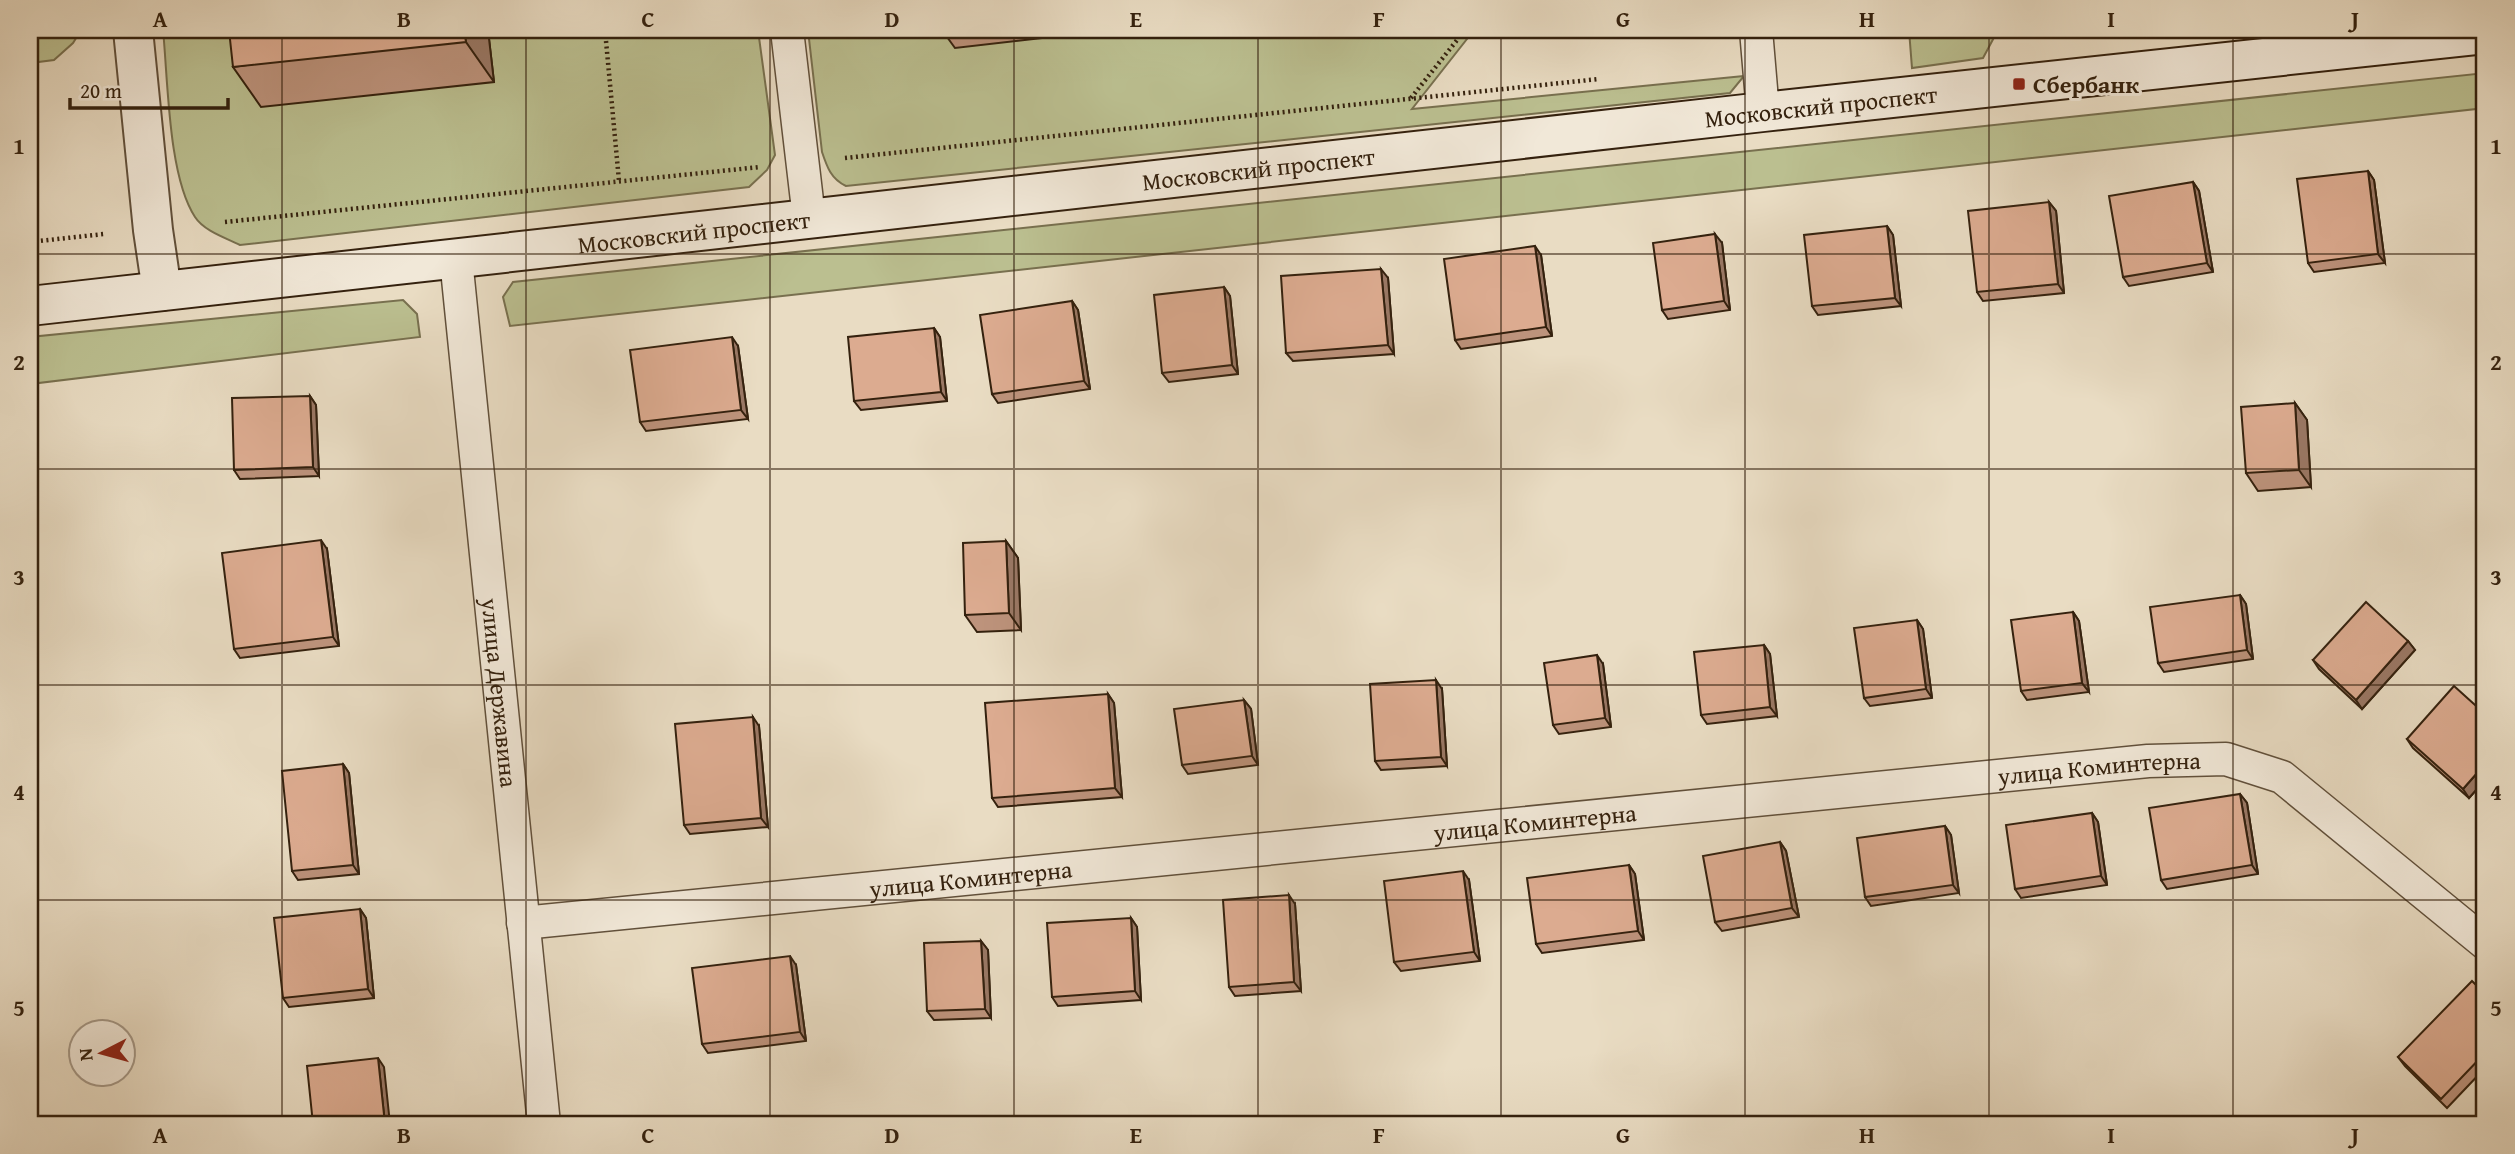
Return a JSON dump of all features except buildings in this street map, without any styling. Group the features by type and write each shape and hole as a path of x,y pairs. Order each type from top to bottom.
{"street":[{"path":"133,30 153,230 162,291"},
{"name":"Московский проспект","path":"30,306 2485,34"}],"lane":[{"path":"787,30 809,218"},
{"path":"1756,30 1763,112"},
{"name":"улица Державина","path":"456,259 544,1124"},
{"name":"улица Коминтерна","path":"523,923 2148,761 2226,759 2282,777 2485,943"}],"path":[{"path":"605,30 619,181"},
{"path":"1410,99 1465,30"},
{"path":"225,222 1611,78"},
{"path":"30,242 104,234"}],"green space":[{"path":"30,30 81,30 73,43 54,60 30,63"},
{"path":"163,30 758,30 775,155 767,170 749,187 240,245 216,234 199,222 186,199 174,153"},
{"path":"808,30 1474,30 1412,109 1744,76 1730,93 846,186 833,176 822,152"},
{"path":"1909,30 1998,30 1983,58 1912,68"},
{"path":"2485,73 2485,108 510,326 503,297 513,282"},
{"path":"403,300 417,314 420,337 30,384 30,337"}],"place":[{"name":"Сбербанк","path":"2019,84"}]}
